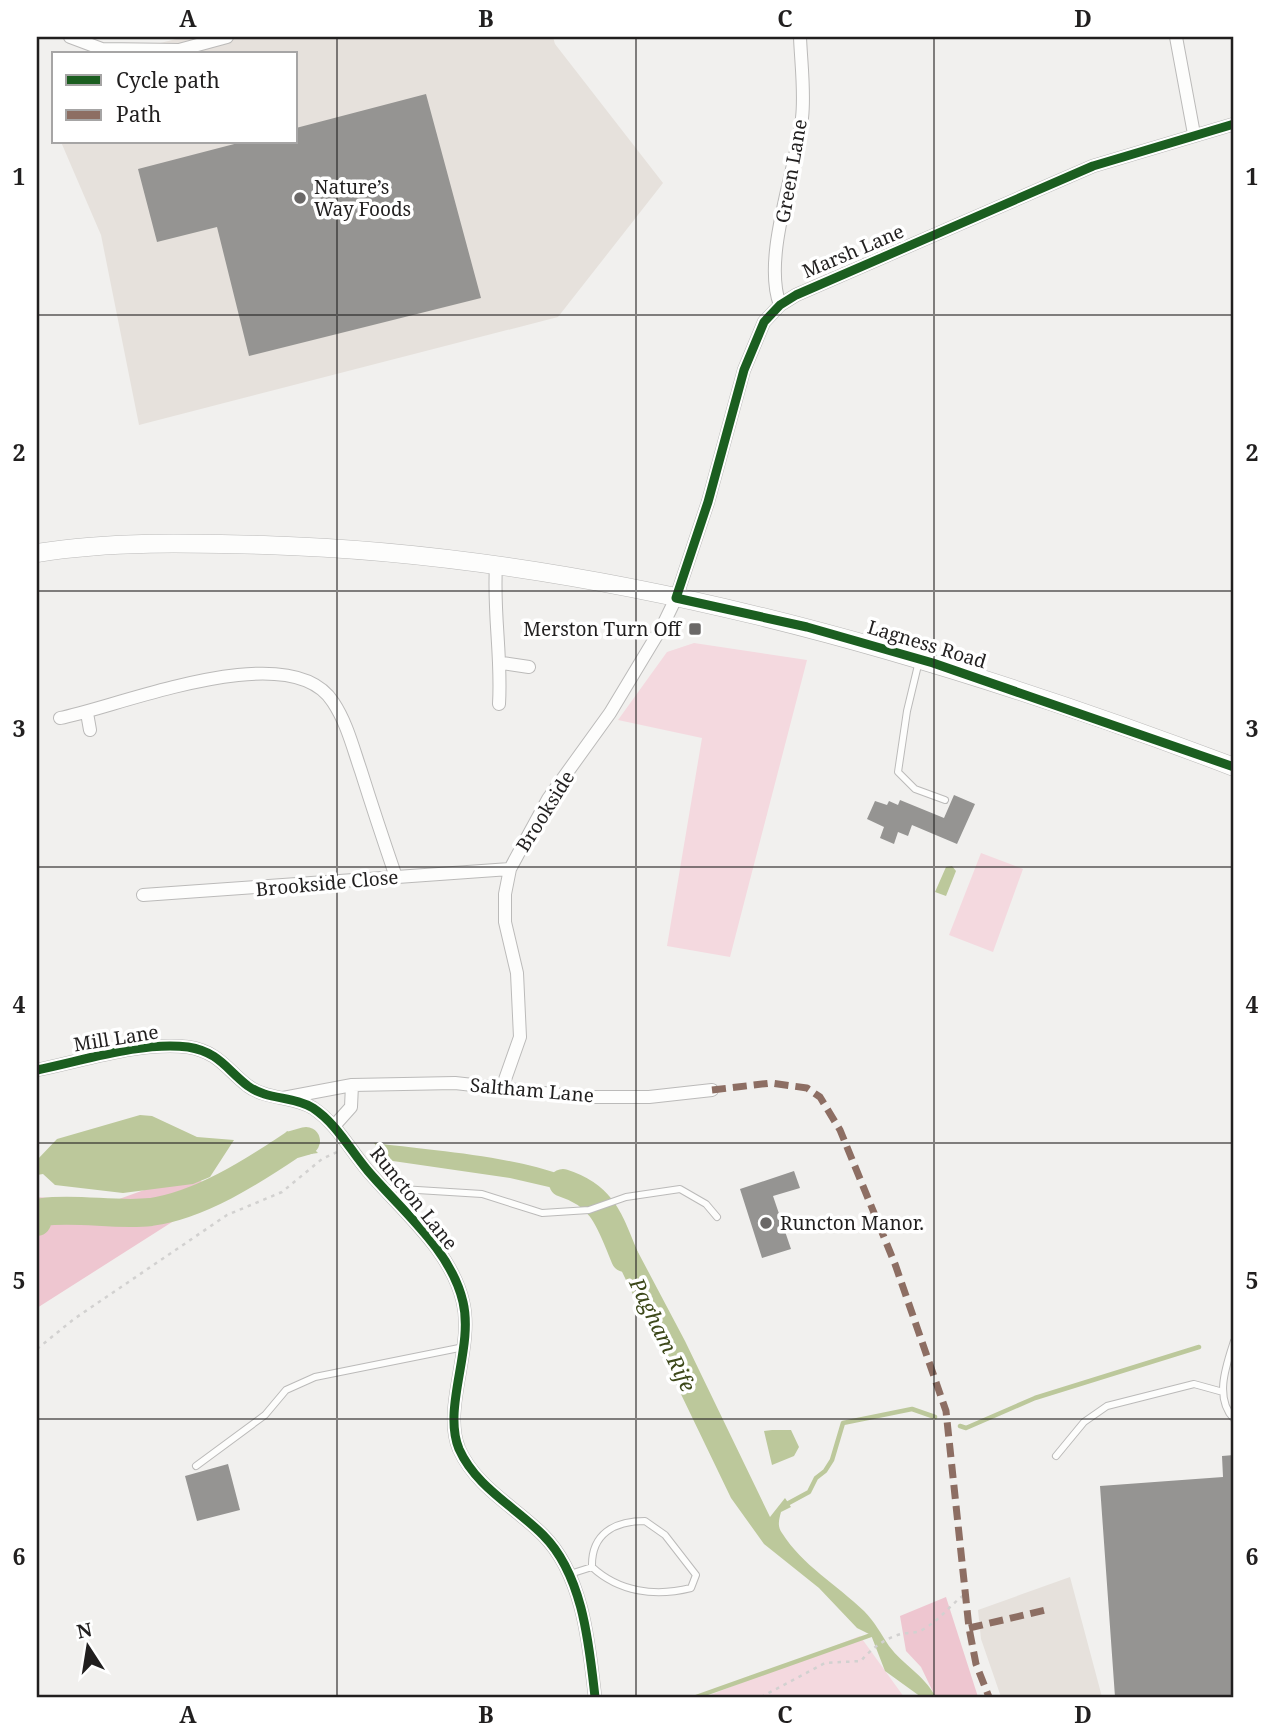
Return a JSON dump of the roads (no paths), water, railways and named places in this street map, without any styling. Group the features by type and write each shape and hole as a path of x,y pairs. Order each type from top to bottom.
{"main road":[{"name":"Lagness Road","path":"37,553 97,545 319,547 496,566 676,598 807,627 920,659 1163,740 1234,767"}],"street":[{"path":"70,37 102,49 179,50 228,37"},
{"name":"Green Lane","path":"780,304 773,286 778,241 802,116 800,37"},
{"path":"1177,37 1194,134"},
{"name":"Marsh Lane","path":"676,598 708,502 744,370 764,322 780,304 1093,166 1234,124"},
{"path":"496,566 493,613 502,663 499,704"},
{"name":"Brookside","path":"502,1088 520,1037 517,973 505,922 510,869 548,799 644,662 676,598"},
{"path":"502,663 529,667"},
{"path":"60,718 87,713 132,697 223,677 257,673 293,676 315,684 332,700 346,726 396,877"},
{"path":"87,713 90,730"},
{"name":"Brookside Close","path":"143,895 510,869"},
{"name":"Mill Lane","path":"37,1070 146,1048 187,1047 206,1052 232,1068 250,1087 310,1107"},
{"name":"Saltham Lane","path":"280,1098 352,1085 455,1083 580,1097 649,1097 712,1090"},
{"path":"334,1126 351,1107 352,1085"},
{"name":"Runcton Lane","path":"310,1107 334,1126 438,1251 457,1284 464,1305 464,1347 455,1414 457,1444 469,1471 545,1536 568,1574 588,1631 595,1697"}],"lane":[{"path":"920,659 907,711 898,772 915,789 945,800"},
{"path":"383,1188 482,1194 542,1213 589,1210 626,1197 680,1189 706,1204 717,1217"},
{"path":"1234,1341 1225,1368 1223,1392 1228,1412 1234,1419"},
{"path":"196,1466 265,1415 286,1390 315,1377 464,1347"},
{"path":"1056,1456 1084,1422 1107,1406 1194,1384 1223,1392"},
{"path":"645,1521 665,1535 696,1575 691,1588 675,1592 644,1591 622,1588 607,1581 592,1567 591,1550 599,1538 618,1524 645,1521"},
{"path":"568,1574 592,1567"}],"water":[{"path":"952,866 956,871 946,896 935,892 946,867"},
{"path":"140,1115 152,1116 197,1137 234,1140 210,1177 193,1184 123,1193 55,1185 43,1174 37,1175 37,1160 57,1139"},
{"path":"287,1131 306,1141 318,1153 282,1158 273,1164 265,1149 271,1142 280,1140"},
{"path":"374,1143 462,1153 528,1165 584,1184 604,1198 579,1201 549,1187 510,1178 386,1160"},
{"path":"621,1220 685,1341 770,1517 785,1498 791,1507 781,1512 779,1525 790,1544 810,1565 864,1611 889,1646 936,1697 921,1697 885,1671 871,1635 857,1628 819,1588 764,1544 731,1498 599,1224"},
{"path":"791,1430 799,1447 794,1456 772,1465 764,1431"}],"waterway":[{"name":"Pagham Rife","path":"37,1222 42,1212 69,1210 137,1213 169,1208 207,1195 292,1145 306,1141"},
{"name":"Pagham Rife","path":"563,1183 577,1188 597,1203 610,1222 625,1258"},
{"path":"960,1426 966,1428 1035,1398 1199,1347"},
{"path":"785,1505 809,1492 816,1478 825,1471 832,1460 843,1423 912,1409 935,1417"},
{"path":"696,1697 871,1635"}],"place":[{"name":"Nature’s Way Foods","path":"300,198"},
{"name":"Merston Turn Off","path":"695,629"},
{"name":"Runcton Manor.","path":"766,1223"}]}
